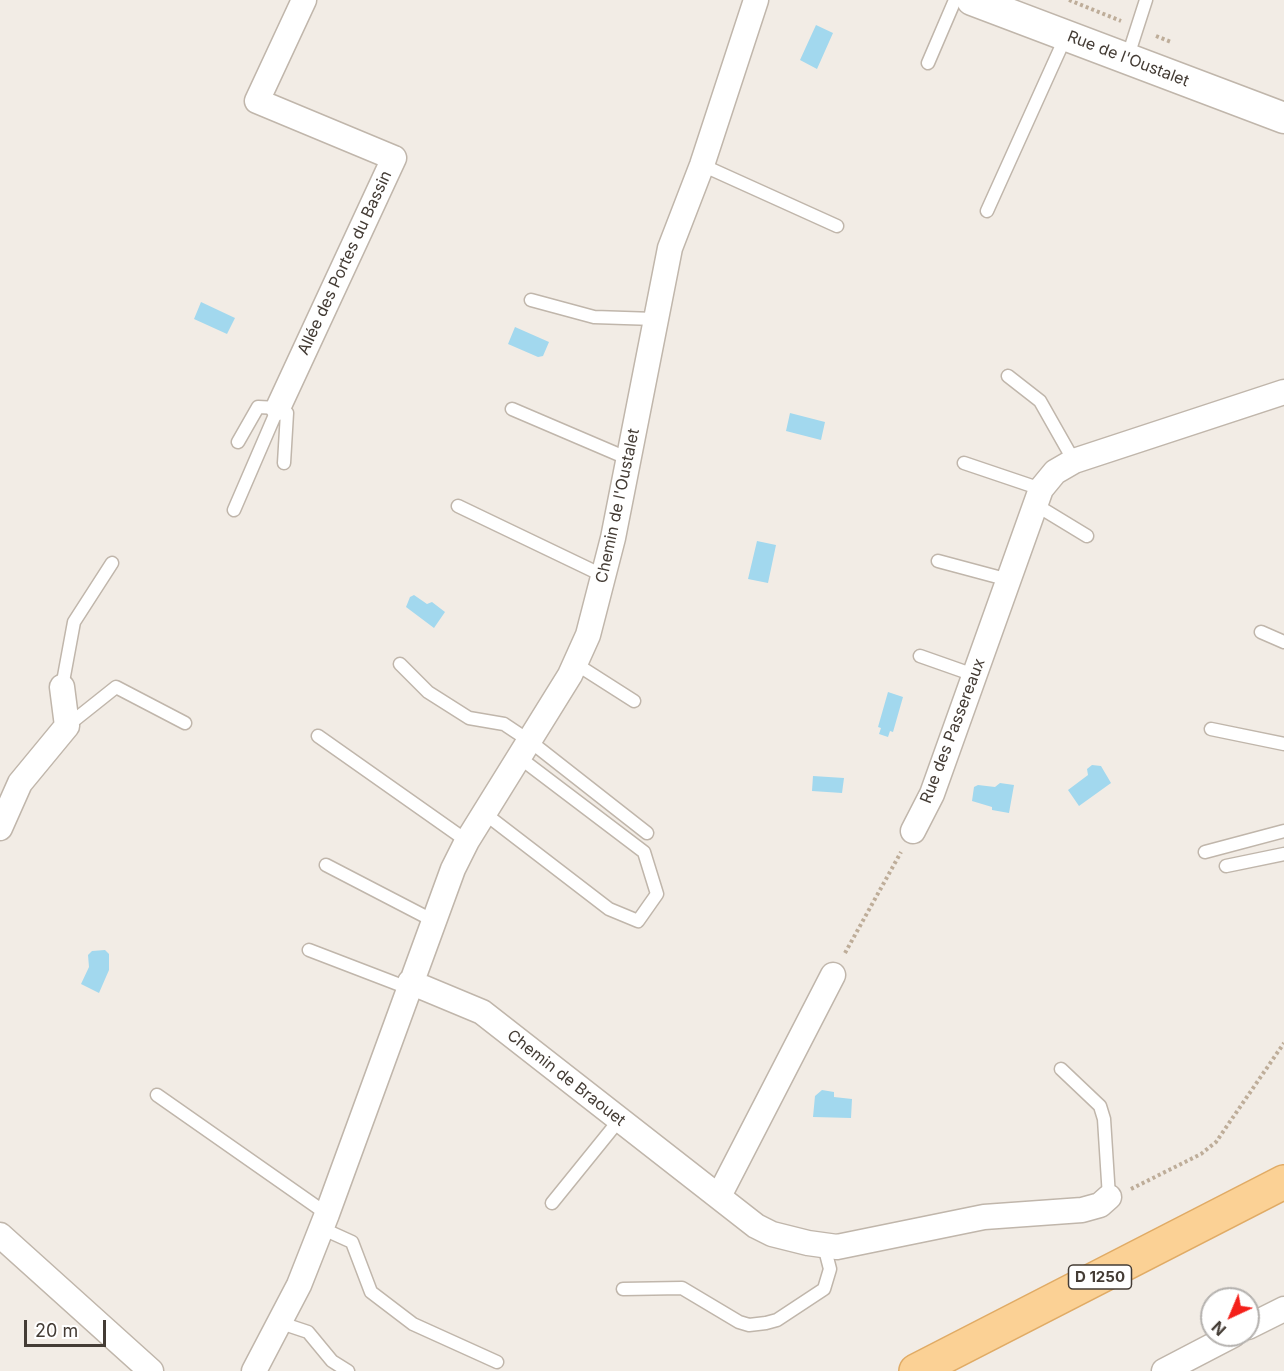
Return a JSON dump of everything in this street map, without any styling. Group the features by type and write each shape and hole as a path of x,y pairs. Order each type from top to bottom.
{"main road":[{"name":"D 1250","path":"916,1371 1284,1182"}],"street":[{"name":"Allée des Portes du Bassin","path":"278,408 394,158 257,101 304,0"},
{"name":"Chemin de l'Oustalet","path":"409,985 432,920 467,841 526,750 576,664 591,626 629,459 670,248 702,165 756,0"},
{"name":"Rue de l'Oustalet","path":"972,0 1284,118"},
{"name":"Rue des Passereaux","path":"912,831 932,794 1038,497 1055,472 1074,461 1284,392"},
{"path":"0,828 20,783 67,726 62,687"},
{"path":"719,1196 833,975"},
{"path":"254,1371 281,1323 324,1221 409,985"},
{"name":"Chemin de Braouet","path":"409,985 482,1012 771,1234 824,1246 856,1244 984,1217 1082,1210 1100,1205 1109,1197"},
{"path":"0,1235 151,1371"},
{"path":"1260,1322 1284,1309"},
{"path":"1164,1371 1210,1347"}],"lane":[{"path":"928,63 955,0"},
{"path":"1127,59 1146,0"},
{"path":"987,211 1066,36"},
{"path":"702,165 837,226"},
{"path":"531,300 594,317 655,319"},
{"path":"1008,376 1040,401 1074,461"},
{"path":"238,442 258,407 278,408 287,413 284,463"},
{"path":"234,510 278,408"},
{"path":"512,409 629,459"},
{"path":"964,463 1038,497 1087,536"},
{"path":"458,506 604,576"},
{"path":"938,561 1009,580"},
{"path":"62,687 74,622 112,563"},
{"path":"1261,632 1284,642"},
{"path":"920,656 974,675"},
{"path":"400,664 428,692 469,718 504,724 526,750 644,852 657,894 638,921 609,909 484,813"},
{"path":"576,664 634,701"},
{"path":"67,726 116,687 185,723"},
{"path":"1211,729 1284,744"},
{"path":"318,736 467,841"},
{"path":"526,750 647,833"},
{"path":"1205,852 1284,831"},
{"path":"1226,866 1284,854"},
{"path":"326,864 432,920"},
{"path":"309,950 409,985"},
{"path":"1061,1069 1100,1106 1104,1119 1109,1197"},
{"path":"157,1095 352,1242 371,1292 413,1324 497,1362"},
{"path":"552,1203 620,1119"},
{"path":"623,1289 682,1288 739,1322 766,1323 777,1320 824,1289 830,1269 824,1246"},
{"path":"281,1323 308,1332 332,1361 348,1371"}],"path":[{"path":"833,975 912,831"},
{"path":"1109,1197 1185,1162 1216,1142 1284,1043"}],"water":[{"path":"816,25 833,33 817,69 800,60"},
{"path":"201,302 235,318 227,334 194,319"},
{"path":"515,327 549,342 543,356 538,357 508,344"},
{"path":"790,413 825,422 821,440 786,431"},
{"path":"757,541 776,545 768,583 748,579"},
{"path":"414,595 427,604 432,602 445,612 434,628 406,607 410,597"},
{"path":"888,692 903,697 893,732 890,731 888,737 879,734 881,728 878,727"},
{"path":"1092,765 1101,766 1111,783 1079,806 1068,790 1088,775 1087,769"},
{"path":"813,776 844,778 842,793 812,791"},
{"path":"1000,783 1014,785 1009,813 992,810 992,807 972,801 974,787 978,785 995,787"},
{"path":"105,950 109,954 109,970 99,993 81,984 89,967 88,955 92,951"},
{"path":"822,1090 834,1092 834,1097 852,1099 851,1118 813,1117 815,1096"}]}
